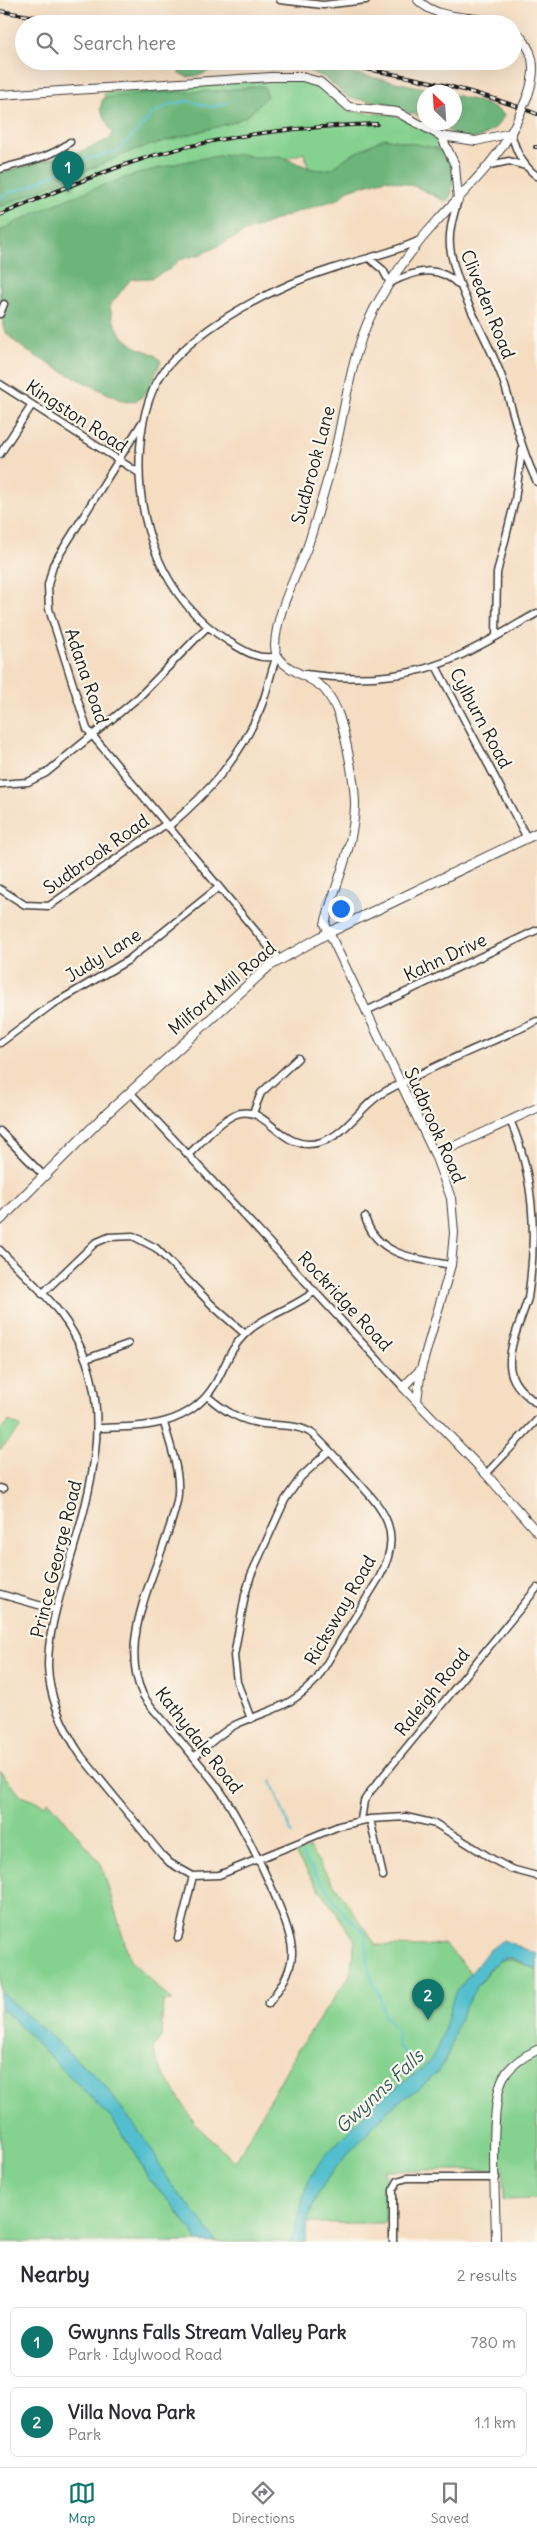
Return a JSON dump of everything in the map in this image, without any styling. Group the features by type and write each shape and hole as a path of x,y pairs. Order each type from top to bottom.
{"main road":[{"name":"Milford Mill Road","path":"0,1220 130,1092 258,975 279,959 328,932 537,833"}],"street":[{"path":"280,0 323,5 366,0"},
{"path":"418,0 423,5 438,12 460,15"},
{"name":"Sudbrook Lane","path":"277,656 278,630 328,476 361,341 379,299 421,239 490,165 511,133 535,84 532,54 522,38"},
{"path":"0,95 271,77 302,77 320,82 349,107 397,112 441,136 476,141 511,133 515,148 525,166 537,176"},
{"name":"Cliveden Road","path":"441,136 455,165 458,200 449,243 454,266 503,380 522,450 537,482"},
{"path":"0,169 61,150 70,142"},
{"path":"490,165 510,161 525,166"},
{"path":"328,932 325,924 348,847 355,807 354,790 343,729 327,693 305,674 284,664 277,656 265,659 248,652 207,627 172,586 153,550 142,510 139,473 143,421 151,391 167,367 217,324 281,287 333,268 390,254 421,239"},
{"path":"370,259 383,270 390,283 408,275 436,271 452,278 463,289"},
{"path":"0,314 4,304"},
{"name":"Kingston Road","path":"0,384 139,473"},
{"path":"0,454 32,405"},
{"name":"Adana Road","path":"143,421 58,556 48,585 51,619 87,729 91,736 279,959"},
{"path":"496,636 497,573 515,500 522,450"},
{"path":"305,674 334,678 380,678 436,666 473,650 537,614"},
{"path":"0,784 23,783 37,779 139,697 207,627"},
{"name":"Sudbrook Road","path":"0,889 25,905 43,908 54,904 95,872 167,826 215,784 242,746 261,706 277,656"},
{"name":"Cylburn Road","path":"436,666 527,838"},
{"path":"327,693 330,682 334,678"},
{"name":"Judy Lane","path":"0,1043 50,1006 127,961 219,887"},
{"name":"Kahn Drive","path":"366,1011 537,930"},
{"name":"Sudbrook Road","path":"328,932 435,1155 451,1198 454,1233 451,1265 421,1370 417,1401"},
{"path":"188,1155 226,1119 239,1113 254,1113 295,1142 310,1145 318,1143 332,1137 382,1093 537,1021"},
{"path":"254,1113 261,1093 298,1058"},
{"name":"Rockridge Road","path":"130,1092 486,1474 537,1532"},
{"path":"435,1155 537,1108"},
{"path":"510,1120 526,1159 536,1195 537,1228 535,1264 510,1364 518,1387 537,1404"},
{"path":"0,1131 44,1176"},
{"path":"365,1217 375,1237 390,1249 409,1257 451,1265"},
{"path":"42,1294 95,1243 109,1237 132,1236 156,1248 200,1293 245,1334"},
{"name":"Prince George Road","path":"0,1250 70,1327 86,1360 93,1389 97,1428 88,1499 50,1633 48,1667 56,1707 66,1732 82,1756 162,1855 176,1867 193,1876"},
{"path":"97,1428 134,1428 164,1423 187,1412 206,1396 214,1386 231,1351 245,1334 266,1318 287,1309 315,1291"},
{"path":"86,1360 128,1344"},
{"name":"Sudbrook Road","path":"404,1387 421,1370"},
{"name":"Ricksway Road","path":"194,1757 225,1732 251,1719 284,1707 307,1690 317,1679 382,1572 390,1552 390,1526 381,1508 329,1451 306,1430 239,1418 206,1396"},
{"path":"486,1474 537,1420"},
{"name":"Kathydale Road","path":"164,1423 178,1478 177,1501 145,1598 136,1640 136,1672 144,1696 228,1801 258,1860 292,1946 288,1972 268,2004"},
{"path":"251,1719 237,1682 234,1656 245,1595 251,1576 285,1500 301,1477 329,1451"},
{"name":"Raleigh Road","path":"361,1820 364,1801 370,1792 537,1588"},
{"path":"0,1594 56,1610"},
{"path":"178,1938 193,1876 219,1875 316,1835 361,1820 406,1817 436,1824 494,1860 536,1874"},
{"path":"370,1819 383,1876"},
{"path":"497,2242 495,2121 499,2088 510,2068 517,2061 537,2050"},
{"path":"393,2242 392,2195 396,2182 407,2178 496,2178"}],"green space":[{"path":"179,70 211,70 201,75 187,77 179,73"},
{"path":"306,70 337,70 417,86 417,115 384,103 349,98 324,77"},
{"path":"271,80 302,80 318,85 348,111 395,115 417,125 417,130 426,130 442,142 444,201 411,184 372,154 352,189 318,200 304,153 280,160 0,298 0,173 52,158 117,144 104,93"},
{"path":"260,86 265,88 267,96 249,115 234,122 137,149 0,207 0,173 76,153 110,139 112,133 100,109 103,98 146,93 219,91"},
{"path":"462,97 487,105 504,115 496,127 484,135 470,139 456,136 448,130 462,130"},
{"path":"384,138 436,148 448,156 453,174 453,186 447,202 417,187 386,179 348,190 338,199 290,214 243,233 202,254 179,260 170,269 151,278 131,279 110,305 113,319 120,332 129,342 154,355 161,361 148,390 137,400 130,402 122,401 56,368 20,346 9,336 3,326 9,304 0,299 0,231 25,218 117,180 182,162 241,154 253,157 280,156 312,169 323,170 333,168 347,157"},
{"path":"9,1421 21,1427 0,1450 0,1431"},
{"path":"0,1771 21,1796 45,1805 48,1801 51,1803 101,1864 130,1960 172,2001 163,2001 161,2038 153,2048 159,2066 196,2125 235,2162 297,2051 350,1975 355,1940 295,1854 309,1848 376,1945 417,1947 444,1943 480,1983 499,1961 504,1959 517,1961 537,1970 537,2199 504,2200 503,2170 385,2170 385,2223 296,2223 295,2242 0,2242"}],"water":[{"name":"Gwynns Falls","path":"503,1940 537,1954 537,1970 515,1959 506,1958 496,1963 489,1970 464,2009 449,2052 437,2073 427,2083 387,2112 339,2164 322,2186 316,2198 307,2226 305,2242 292,2242 307,2183 321,2160 376,2102 417,2073 430,2061 441,2041 454,1995 488,1951"},
{"path":"0,1991 102,2082 149,2145 169,2182 199,2217 216,2242 199,2242 172,2204 147,2177 134,2151 111,2118 0,2006"}],"waterway":[{"path":"0,199 7,193 31,186 79,161 118,151 153,114 168,105 187,101 213,107 227,103"},
{"path":"271,1781 292,1834"},
{"path":"302,1854 344,1914 365,1933 369,1971 379,1994 384,2014 398,2033 397,2045 404,2051 418,2075"}],"railway":[{"path":"0,11 24,15"},
{"path":"374,70 456,88 537,114"},
{"path":"0,215 63,188 127,164 188,146 282,131 377,124"}],"place":[{"name":"Gwynns Falls Stream Valley Park","path":"68,192"},
{"name":"Villa Nova Park","path":"428,2020"}]}
